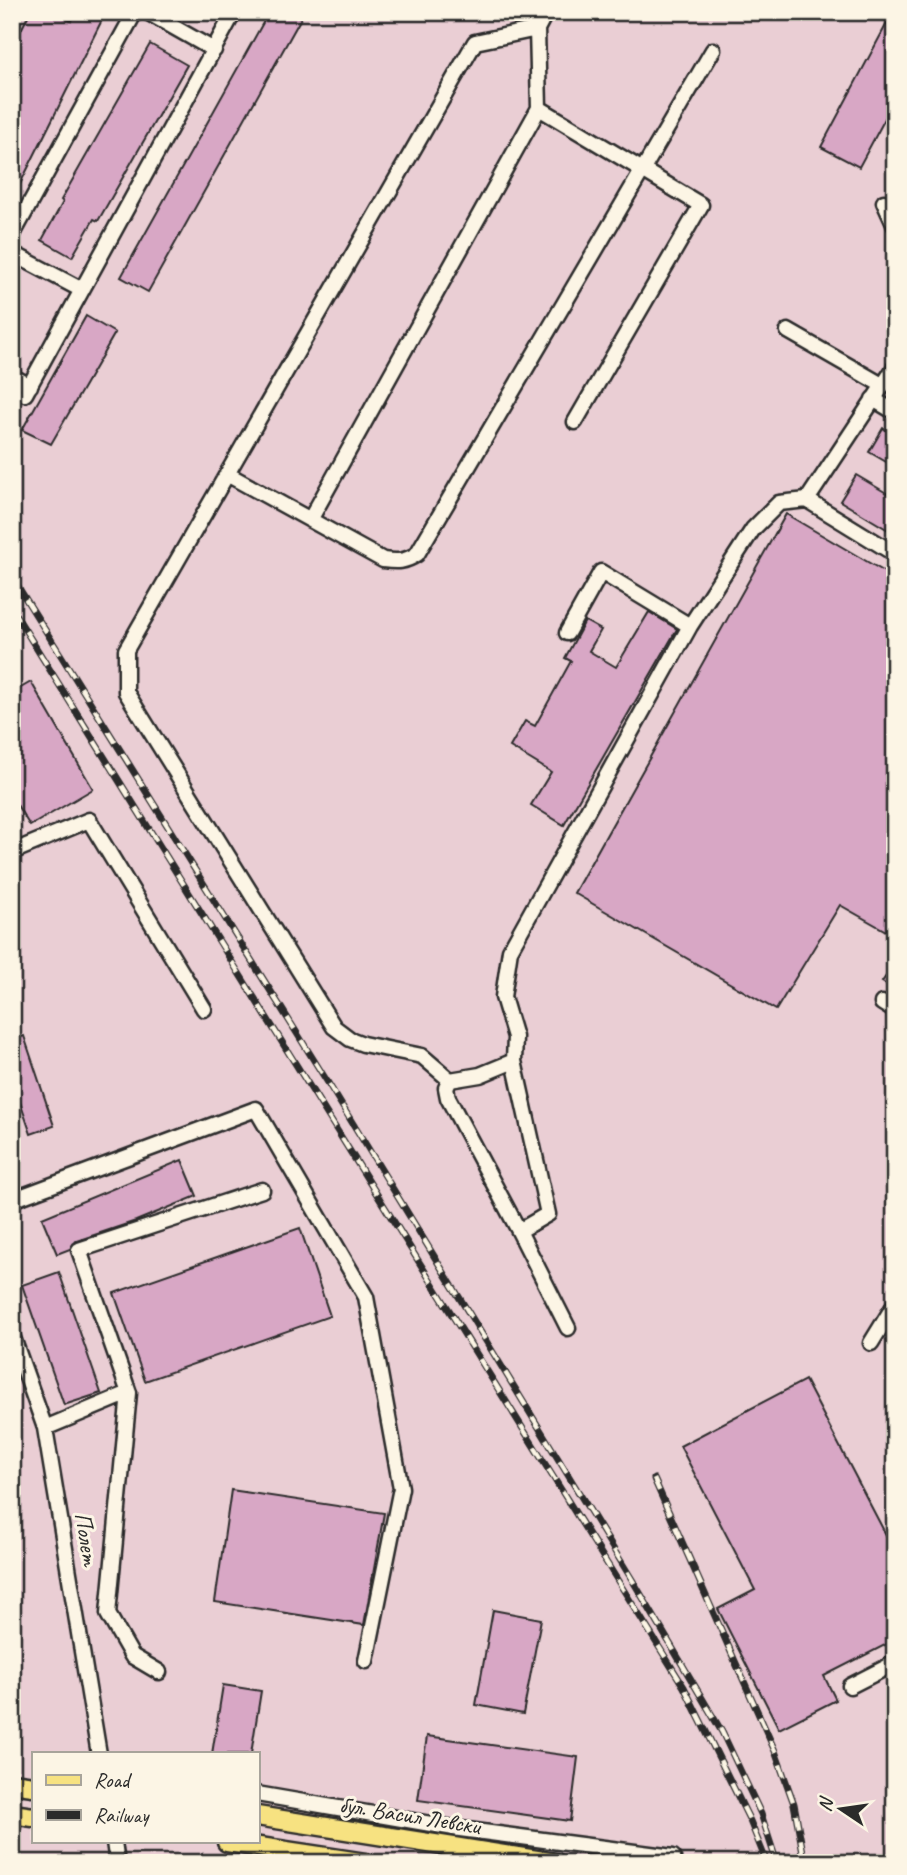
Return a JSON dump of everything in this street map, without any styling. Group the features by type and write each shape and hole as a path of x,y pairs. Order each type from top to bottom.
{"main road":[{"path":"12,1783 32,1786"},
{"path":"12,1814 32,1817"},
{"name":"бул. Васил Левски","path":"259,1816 556,1863"},
{"path":"236,1843 366,1863"}],"street":[{"path":"12,236 135,12"},
{"path":"147,12 214,50"},
{"path":"12,376 27,390 234,12"},
{"path":"310,520 539,108 537,29 546,12"},
{"path":"450,1080 422,1056 363,1044 350,1039 334,1027 126,692 126,650 475,42 537,29"},
{"path":"227,474 383,560 397,563 416,554 713,50"},
{"path":"539,108 701,205 575,422"},
{"path":"884,202 895,226"},
{"path":"12,253 82,290"},
{"path":"788,331 882,385"},
{"path":"807,500 895,367"},
{"path":"873,398 895,412"},
{"path":"519,1231 548,1214 514,1061 514,1038 503,997 510,950 690,625 753,529 779,503 807,500 895,554"},
{"path":"567,633 601,572 690,625"},
{"path":"12,852 89,820 204,1009"},
{"path":"882,1003 895,1011"},
{"path":"450,1080 480,1075 514,1061"},
{"path":"450,1080 446,1088 448,1098 568,1328"},
{"path":"12,1200 256,1109 366,1297 401,1488 366,1661"},
{"path":"159,1672 131,1657 108,1614 129,1393 79,1250 262,1190"},
{"path":"872,1343 895,1304"},
{"name":"Полет","path":"12,1335 45,1428 99,1752"},
{"path":"45,1428 129,1393"},
{"path":"850,1686 895,1663"},
{"path":"259,1794 460,1829 673,1857"},
{"path":"114,1843 117,1863"}],"shaded area":[{"path":"12,12 895,12 895,1863 12,1863"}],"building":[{"path":"30,12 54,12 71,21 75,12 106,12 12,200 12,48"},
{"path":"269,12 292,12 301,18 148,292 121,277"},
{"path":"893,12 895,100 859,167 821,147"},
{"path":"150,44 187,65 98,221 94,219 72,257 42,240 63,202 61,200"},
{"path":"86,316 115,333 51,444 22,430"},
{"path":"883,428 895,435 895,467 869,452"},
{"path":"856,475 895,498 895,534 840,501"},
{"path":"786,514 895,578 895,936 840,905 776,1010 574,893"},
{"path":"649,612 677,629 564,825 531,805 551,772 510,747 525,721 535,726 571,661 565,658 585,621 601,630 589,651 616,667"},
{"path":"31,682 93,789 30,826 12,797 12,693"},
{"path":"895,963 895,990 882,982"},
{"path":"24,1036 54,1126 31,1134 12,1079 12,1040"},
{"path":"182,1160 197,1196 136,1221 76,1241 70,1249 57,1254 42,1218"},
{"path":"300,1228 330,1316 145,1381 114,1293"},
{"path":"59,1272 101,1393 64,1405 22,1285"},
{"path":"805,1380 895,1552 895,1640 824,1676 836,1700 779,1729 718,1609 755,1590 680,1446"},
{"path":"231,1490 384,1513 364,1625 215,1602"},
{"path":"493,1610 541,1619 523,1714 476,1705"},
{"path":"223,1685 261,1691 251,1752 212,1752"},
{"path":"427,1736 578,1757 570,1821 418,1800"}],"railway":[{"path":"12,577 325,1078 636,1586 722,1732 761,1814 777,1863"},
{"path":"12,609 684,1687 750,1821 767,1863"},
{"path":"654,1479 775,1751 794,1804 805,1863"}]}
